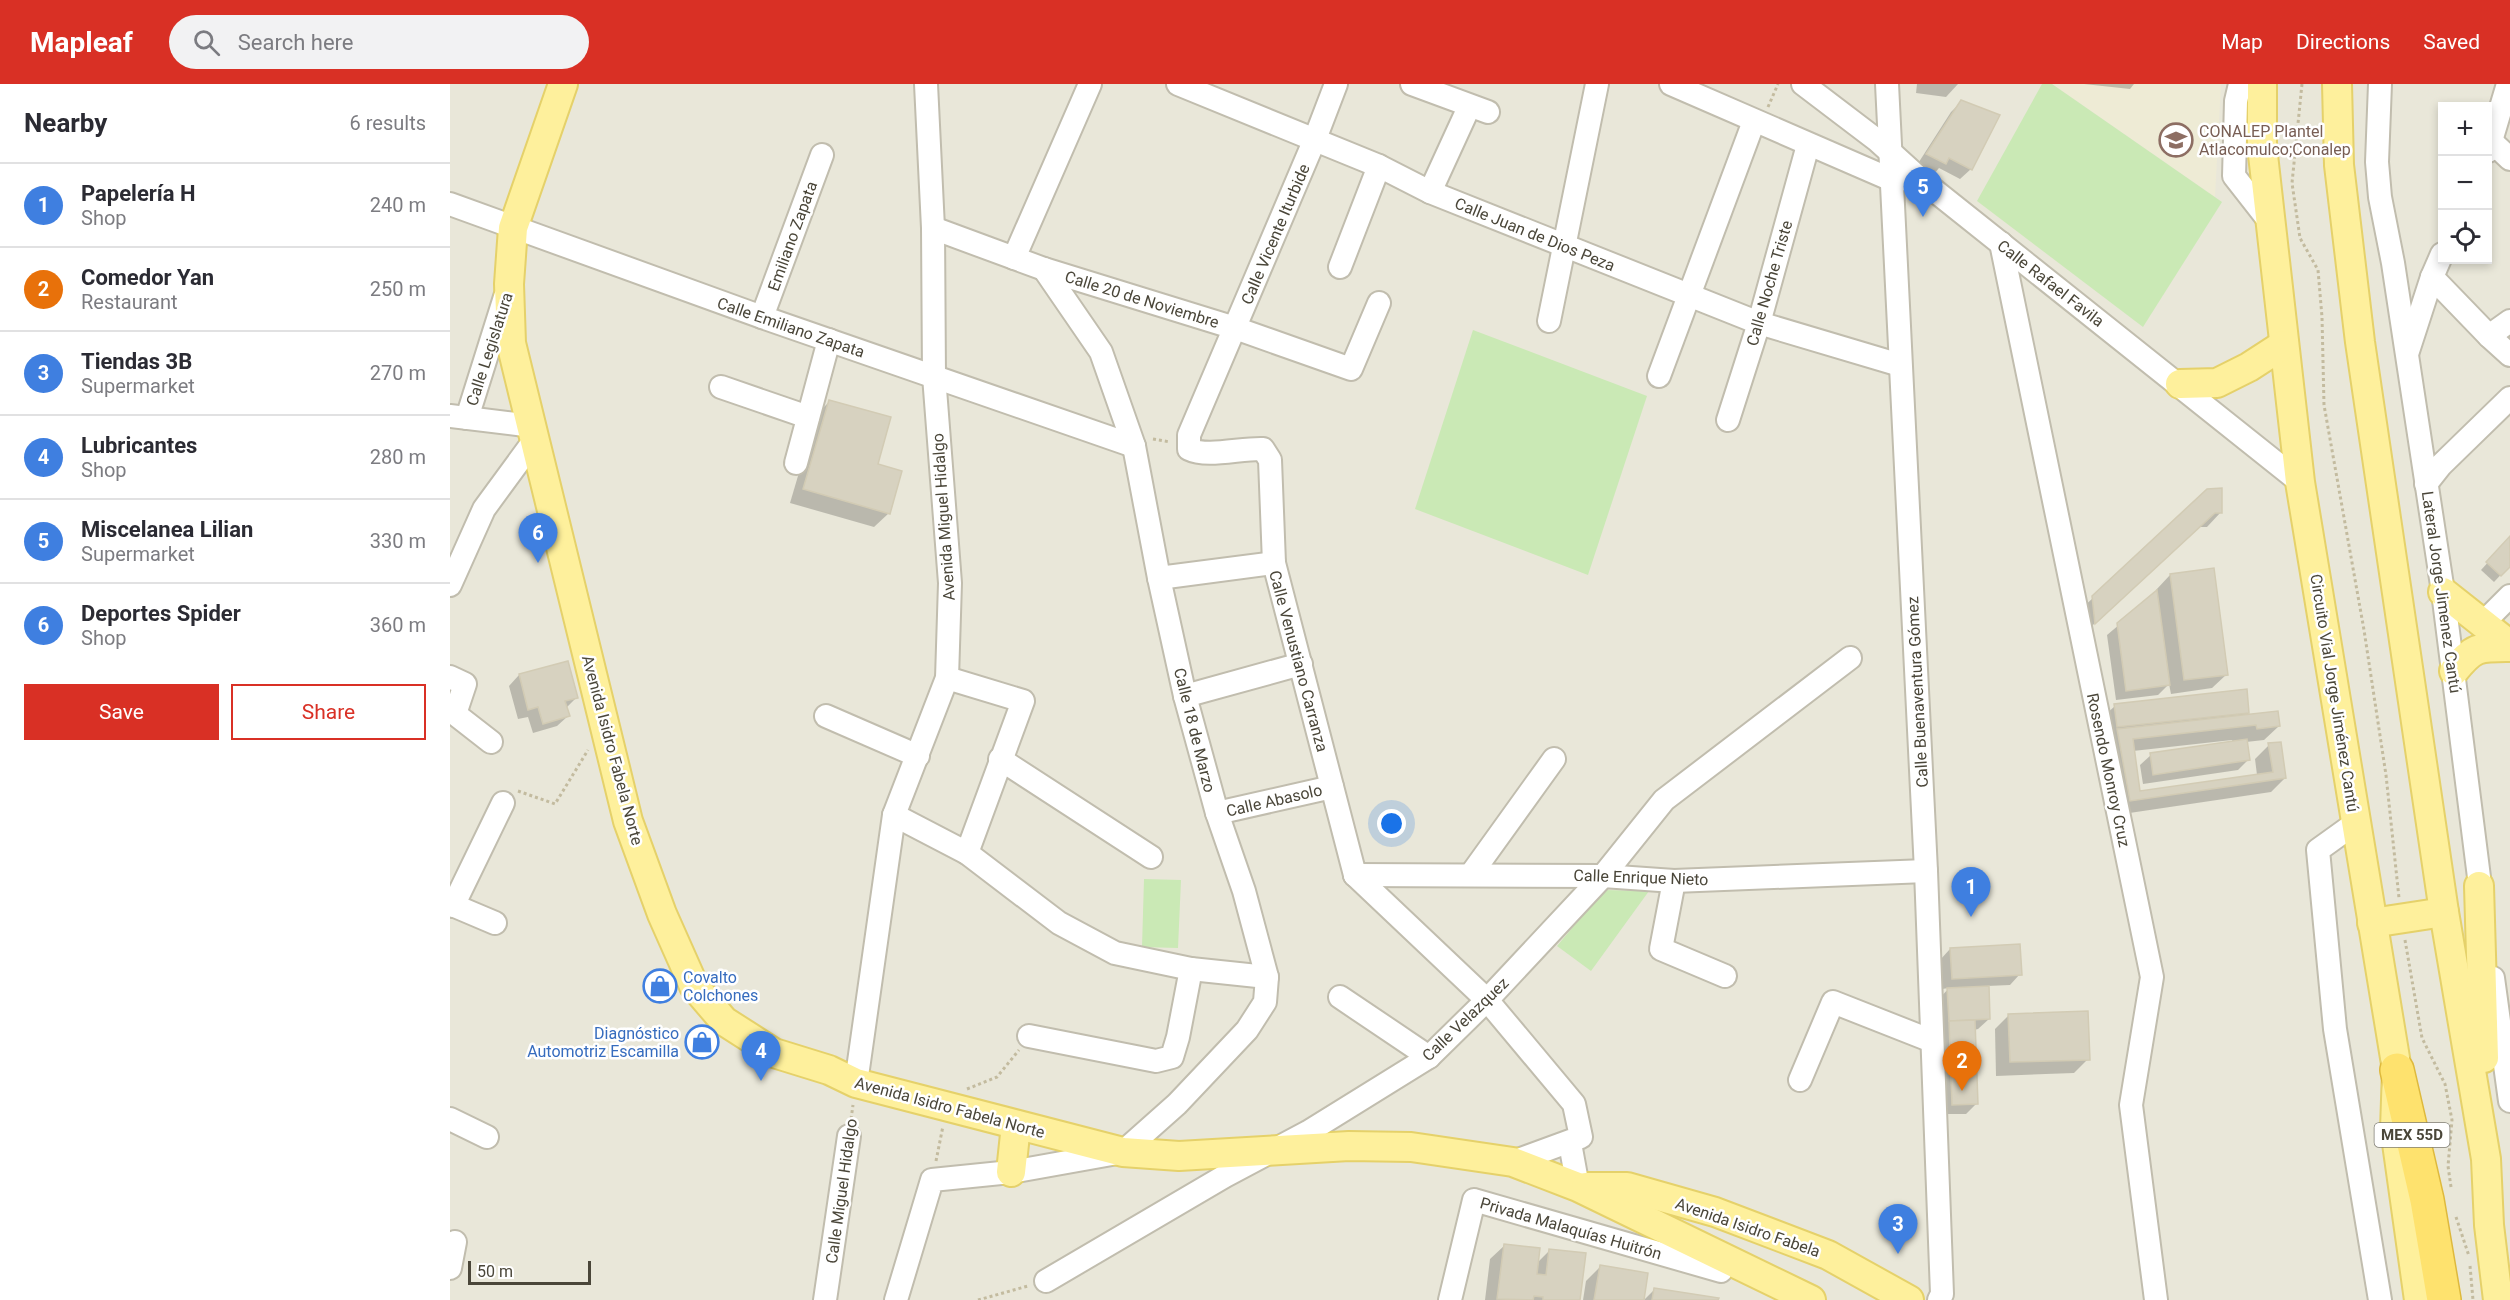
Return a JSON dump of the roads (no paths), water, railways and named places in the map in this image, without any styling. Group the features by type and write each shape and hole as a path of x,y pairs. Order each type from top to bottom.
{"highway":[{"name":"MEX 55D","path":"2397,1071 2444,1201 2444,1300"}],"main road":[{"name":"Avenida Isidro Fabela Norte","path":"563,84 513,228 509,284 511,344 628,821 662,914 694,986 724,1021 774,1053 829,1071 856,1083 1123,1152 1179,1156 1271,1151"},
{"name":"Circuito Vial Jorge Jiménez Cantú","path":"2262,84 2262,146 2300,482 2397,1071 2395,1129 2420,1300"},
{"path":"2337,84 2339,165 2360,342 2444,912 2486,1159"},
{"path":"2180,384 2217,382 2249,367 2283,345"},
{"path":"2443,592 2510,646"},
{"path":"2454,671 2469,653 2485,647 2510,646"},
{"path":"2480,886 2486,1159 2489,1225 2498,1300"},
{"path":"2372,923 2444,912"},
{"path":"1011,1172 1016,1125"},
{"name":"Avenida Isidro Fabela","path":"1271,1151 1348,1146 1411,1146 1513,1162 1578,1187 1810,1300"},
{"name":"Avenida Isidro Fabela","path":"1578,1187 1627,1187 1715,1212 1828,1254 1909,1300"},
{"path":"1725,1259 1726,1244 1735,1232 1748,1224"}],"street":[{"name":"Avenida Miguel Hidalgo","path":"856,1083 894,815 947,678 950,583 934,376 933,228 926,84"},
{"path":"1014,258 1090,84"},
{"name":"Calle Juan de Dios Peza","path":"1178,84 1379,166 1430,192 1759,323 1900,365"},
{"name":"Calle Vicente Iturbide","path":"1189,447 1189,435 1315,140 1336,84"},
{"path":"1412,84 1478,110 1430,192"},
{"path":"1549,321 1597,84"},
{"path":"1671,84 1892,180 1920,179"},
{"name":"Calle Rafael Favila","path":"1803,84 1873,137 1920,179 2180,384 2300,482"},
{"name":"Calle Buenaventura Gómez","path":"1887,84 1926,871 1942,1294 1939,1300"},
{"path":"2240,84 2236,101 2234,176 2270,222"},
{"name":"Lateral Jorge Jimenez Cantú","path":"2380,84 2377,162 2380,197 2443,592 2510,1101"},
{"path":"2492,140 2508,84"},
{"path":"1659,376 1754,122"},
{"name":"Calle Noche Triste","path":"1728,420 1759,323 1808,145"},
{"path":"2492,148 2510,159"},
{"name":"Emiliano Zapata","path":"762,318 822,155"},
{"path":"1340,267 1379,166"},
{"name":"Calle Emiliano Zapata","path":"450,204 762,318 1132,440"},
{"name":"Calle 20 de Noviembre","path":"933,228 1044,269 1235,328 1351,369 1379,303"},
{"name":"Rosendo Monroy Cruz","path":"2001,243 2152,977 2131,1105 2156,1300"},
{"path":"2406,357 2438,263"},
{"name":"Calle 18 de Marzo","path":"1044,269 1101,352 1132,440 1185,696 1217,813 1244,891 1267,977 1265,1002 1246,1030 1177,1104 1123,1152"},
{"path":"2432,277 2488,336 2510,355"},
{"name":"Calle Legislatura","path":"509,284 458,417 534,432"},
{"path":"2488,336 2510,321"},
{"path":"796,464 829,340"},
{"path":"721,387 808,417"},
{"path":"2426,484 2441,465 2510,398"},
{"path":"450,585 484,509 534,432"},
{"name":"Calle Venustiano Carranza","path":"1189,447 1198,454 1248,448 1263,449 1270,460 1274,563 1355,875"},
{"path":"1159,578 1274,563"},
{"path":"2483,623 2508,602"},
{"name":"Calle Velazquez","path":"1047,1281 1271,1151 1308,1132 1429,1057 1488,1000 1603,876 1664,800 1850,658"},
{"path":"1185,696 1301,664"},
{"path":"450,677 465,684 455,714 491,742"},
{"path":"947,678 1023,701 967,853"},
{"path":"826,716 918,756"},
{"path":"1000,759 1151,857"},
{"path":"1472,873 1554,759"},
{"name":"Calle Abasolo","path":"1217,813 1332,787"},
{"path":"495,923 452,905 503,802"},
{"path":"894,815 967,853 1059,923 1114,953 1191,969 1267,977"},
{"path":"2356,822 2318,850 2335,1029 2380,1300"},
{"name":"Calle Enrique Nieto","path":"1355,875 1472,873 1603,876 1674,881 1926,871"},
{"path":"1355,875 1488,1000 1574,1104 1581,1137 1570,1143 1513,1162"},
{"path":"1674,881 1661,949 1725,976"},
{"path":"1029,1036 1156,1061 1172,1057 1191,969"},
{"path":"1340,997 1429,1057"},
{"path":"1800,1080 1833,1002 1932,1041"},
{"path":"450,1119 487,1137"},
{"name":"Calle Miguel Hidalgo","path":"825,1300 849,1136"},
{"path":"1570,1143 1578,1187"},
{"path":"896,1300 932,1180 1011,1172 1123,1152"},
{"name":"Privada Malaquías Huitrón","path":"1450,1300 1474,1200 1721,1271 1725,1259"},
{"path":"450,1268 455,1242"}],"place":[{"name":"CONALEP Plantel Atlacomulco;Conalep","path":"2176,140"},
{"name":"Miscelanea Lilian","path":"1923,217"},
{"name":"Deportes Spider","path":"538,563"},
{"name":"Papelería H","path":"1971,917"},
{"name":"Covalto Colchones","path":"660,986"},
{"name":"Diagnóstico Automotriz Escamilla","path":"702,1042"},
{"name":"Lubricantes","path":"761,1081"},
{"name":"Comedor Yan","path":"1962,1091"},
{"name":"Tiendas 3B","path":"1898,1254"}]}
